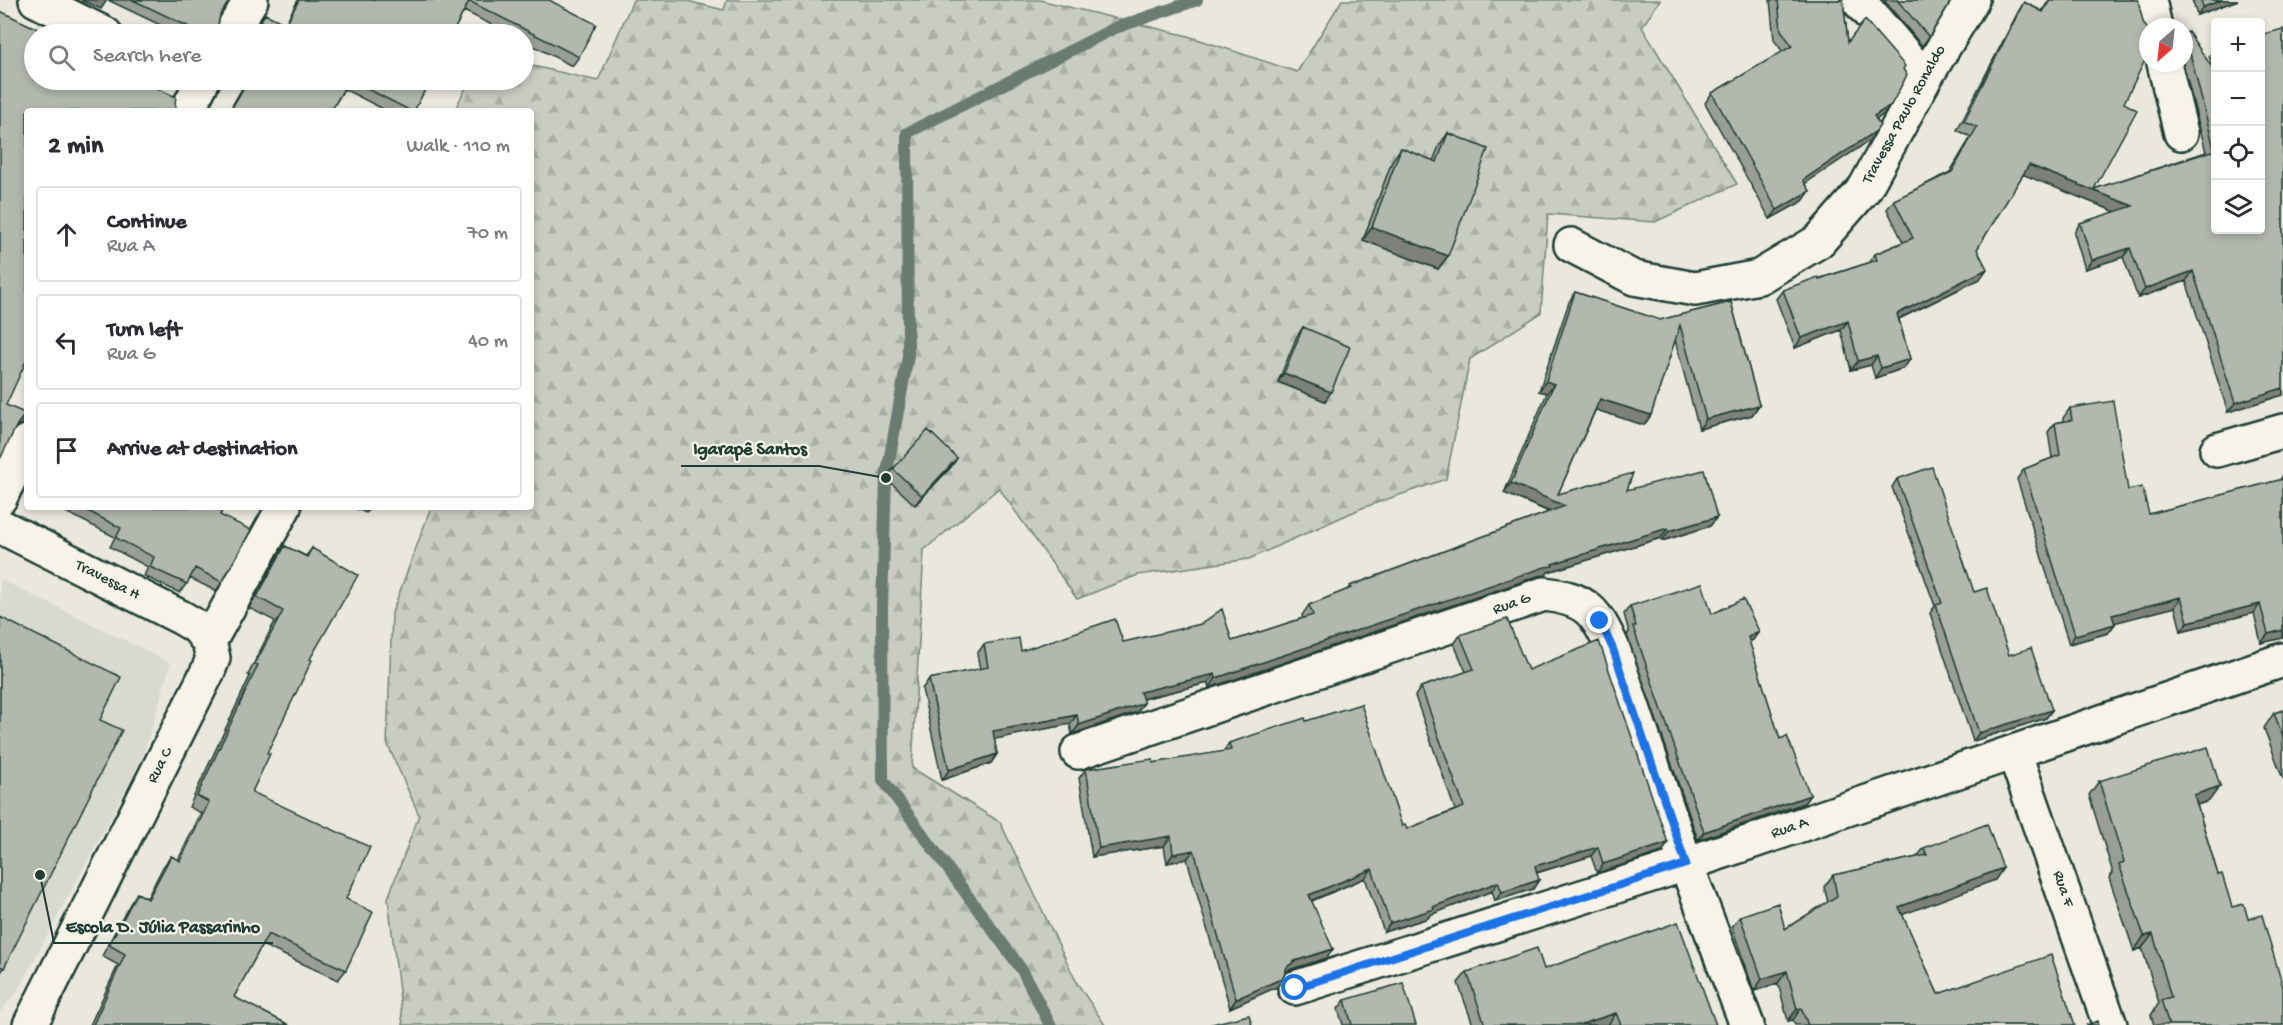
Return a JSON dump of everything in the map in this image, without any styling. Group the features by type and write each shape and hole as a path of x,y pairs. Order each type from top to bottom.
{"street":[{"path":"36,0 85,24"},
{"path":"236,24 251,0"},
{"path":"1858,0 1925,78"},
{"name":"Travessa Paulo Ronaldo","path":"1571,245 1634,278 1695,289 1759,277 1819,241 1865,188 1925,78 1972,0"},
{"path":"2149,0 2153,18"},
{"path":"2166,72 2181,133"},
{"path":"2217,450 2283,431"},
{"path":"0,498 24,448"},
{"name":"Rua C","path":"30,1025 208,671 213,658 210,642 283,510"},
{"name":"Travessa H","path":"0,526 182,618 197,627 210,642"},
{"name":"Rua G","path":"1078,752 1544,594 1565,596 1582,603 1600,621 1605,630 1686,864 1747,1025"},
{"name":"Rua A","path":"1295,988 1686,864 2283,660"},
{"name":"Rua F","path":"2014,752 2110,1025"}],"shaded area":[{"path":"0,579 171,663 142,759 17,992 0,1012"}],"green space":[{"path":"633,0 683,0 724,10 727,0 1040,0 1188,36 1297,72 1342,0 1660,0 1642,27 1737,184 1655,222 1548,214 1541,313 1470,359 1446,479 1362,508 1249,559 1138,575 1077,599 999,488 924,550 912,768 1000,822 1077,983 1105,1025 403,1025 388,898 419,815 387,743 392,613 430,510 534,510 534,108 456,108 465,90 534,90 534,66 598,81"}],"building":[{"path":"133,0 230,0 220,15 218,24 183,24"},
{"path":"299,0 549,0 596,24 579,57 534,34 534,24 514,24 469,1 457,24 286,24"},
{"path":"1778,0 1843,0 1848,42 1865,20 1905,66 1903,69 1907,75 1891,105 1874,116 1880,125 1876,131 1803,180 1810,191 1777,210 1712,93 1792,46 1781,30"},
{"path":"1897,0 1950,0 1951,1 1929,37"},
{"path":"2050,0 2138,0 2142,18 2139,18 2139,72 2124,103 2137,110 2094,189 2211,151 2211,234 2265,234 2265,34 2283,29 2283,388 2235,403 2193,271 2145,289 2130,248 2092,260 2080,223 2133,206 2029,165 1977,249 1987,269 1897,314 1910,359 1881,368 1877,356 1858,361 1848,321 1801,338 1783,290 1877,260 1875,254 1913,238 1894,200 1952,172 1977,127 1964,121 2024,2 2043,12"},
{"path":"2201,0 2222,0 2203,7"},
{"path":"0,11 27,24 24,24 24,90 161,90 176,97 176,108 24,108 24,366 6,405 24,413 24,417 17,425 0,459"},
{"path":"265,14 286,24 258,24"},
{"path":"2193,39 2211,66 2211,136 2193,65"},
{"path":"242,90 343,90 333,108 232,108"},
{"path":"370,90 425,90 416,108 405,108"},
{"path":"1448,133 1488,149 1448,256 1372,227 1401,148 1437,162"},
{"path":"1575,292 1660,320 1731,302 1759,405 1706,419 1680,325 1651,415 1600,399 1558,494 1633,473 1627,490 1704,470 1717,517 1669,531 1668,528 1552,564 1553,566 1216,678 1215,674 1140,692 1144,703 1079,725 1077,715 993,731 997,754 949,770 929,679 988,667 984,644 1019,638 1021,651 1115,619 1123,642 1201,624 1222,609 1232,641 1313,615 1309,605 1351,588 1350,586 1565,506 1511,483 1554,384 1546,381"},
{"path":"1303,327 1350,347 1331,392 1284,373"},
{"path":"2113,401 2128,490 2142,487 2149,514 2283,479 2283,630 2268,634 2260,604 2188,622 2181,597 2112,615 2115,624 2075,635 2024,469 2060,455 2055,423 2072,420 2070,408"},
{"path":"928,430 957,458 922,496 893,469"},
{"path":"1932,467 1974,592 1987,588 2009,655 2031,648 2052,710 1979,733 1936,605 1942,603 1897,479"},
{"path":"86,510 222,510 220,515 251,530 222,582 195,568 187,584 150,567 154,557 116,538 121,528"},
{"path":"285,546 307,557 312,548 358,575 310,659 312,660 267,753 270,754 252,792 370,847 346,899 373,912 346,970 268,934 234,997 289,1025 93,1025 125,954 109,945 137,893 148,899 171,856 180,861 209,802 197,796 258,665 255,664 283,611 257,597"},
{"path":"1702,583 1712,614 1743,599 1759,631 1748,637 1780,739 1787,736 1810,795 1704,832 1633,627 1636,626 1630,606"},
{"path":"0,617 121,677 100,720 122,730 4,968 0,966"},
{"path":"1507,619 1528,670 1599,641 1668,843 1603,864 1598,847 1535,866 1539,880 1502,892 1498,882 1433,907 1434,909 1390,923 1372,869 1309,895 1333,949 1295,961 1287,967 1283,978 1236,999 1194,850 1173,854 1171,836 1099,848 1086,769 1152,759 1153,763 1231,750 1229,743 1305,718 1306,721 1361,704 1402,826 1405,825 1407,829 1464,807 1421,687 1474,669 1460,635"},
{"path":"2283,710 2283,737 2274,713"},
{"path":"2208,747 2220,786 2194,795 2218,875 2222,874 2232,907 2244,904 2248,919 2262,915 2283,987 2283,1025 2169,1025 2161,1000 2171,997 2153,934 2144,936 2119,864 2124,862 2099,781"},
{"path":"1987,824 2003,868 1899,907 1938,994 2051,955 2075,1025 1808,1025 1801,1008 1797,1009 1787,971 1762,979 1740,916 1778,903 1785,929 1837,896 1833,875 1927,855 1924,848"},
{"path":"1678,922 1716,1025 1621,1025 1616,1013 1579,1025 1485,1025 1467,972 1537,948 1544,969"},
{"path":"1403,983 1416,1025 1352,1025 1345,1000"},
{"path":"1249,1015 1252,1025 1208,1025"},
{"path":"2098,1021 2099,1025 2086,1025"}],"waterway":[{"path":"1050,1025 1022,970 883,780 882,608 886,478 908,356 907,133 1115,28 1197,0"}],"place":[{"name":"Igarapê Santos","path":"886,478"},
{"name":"Escola D. Júlia Passarinho","path":"40,875"}],"route":[{"path":"1295,988 1686,864 1613,649 1600,621"}]}
